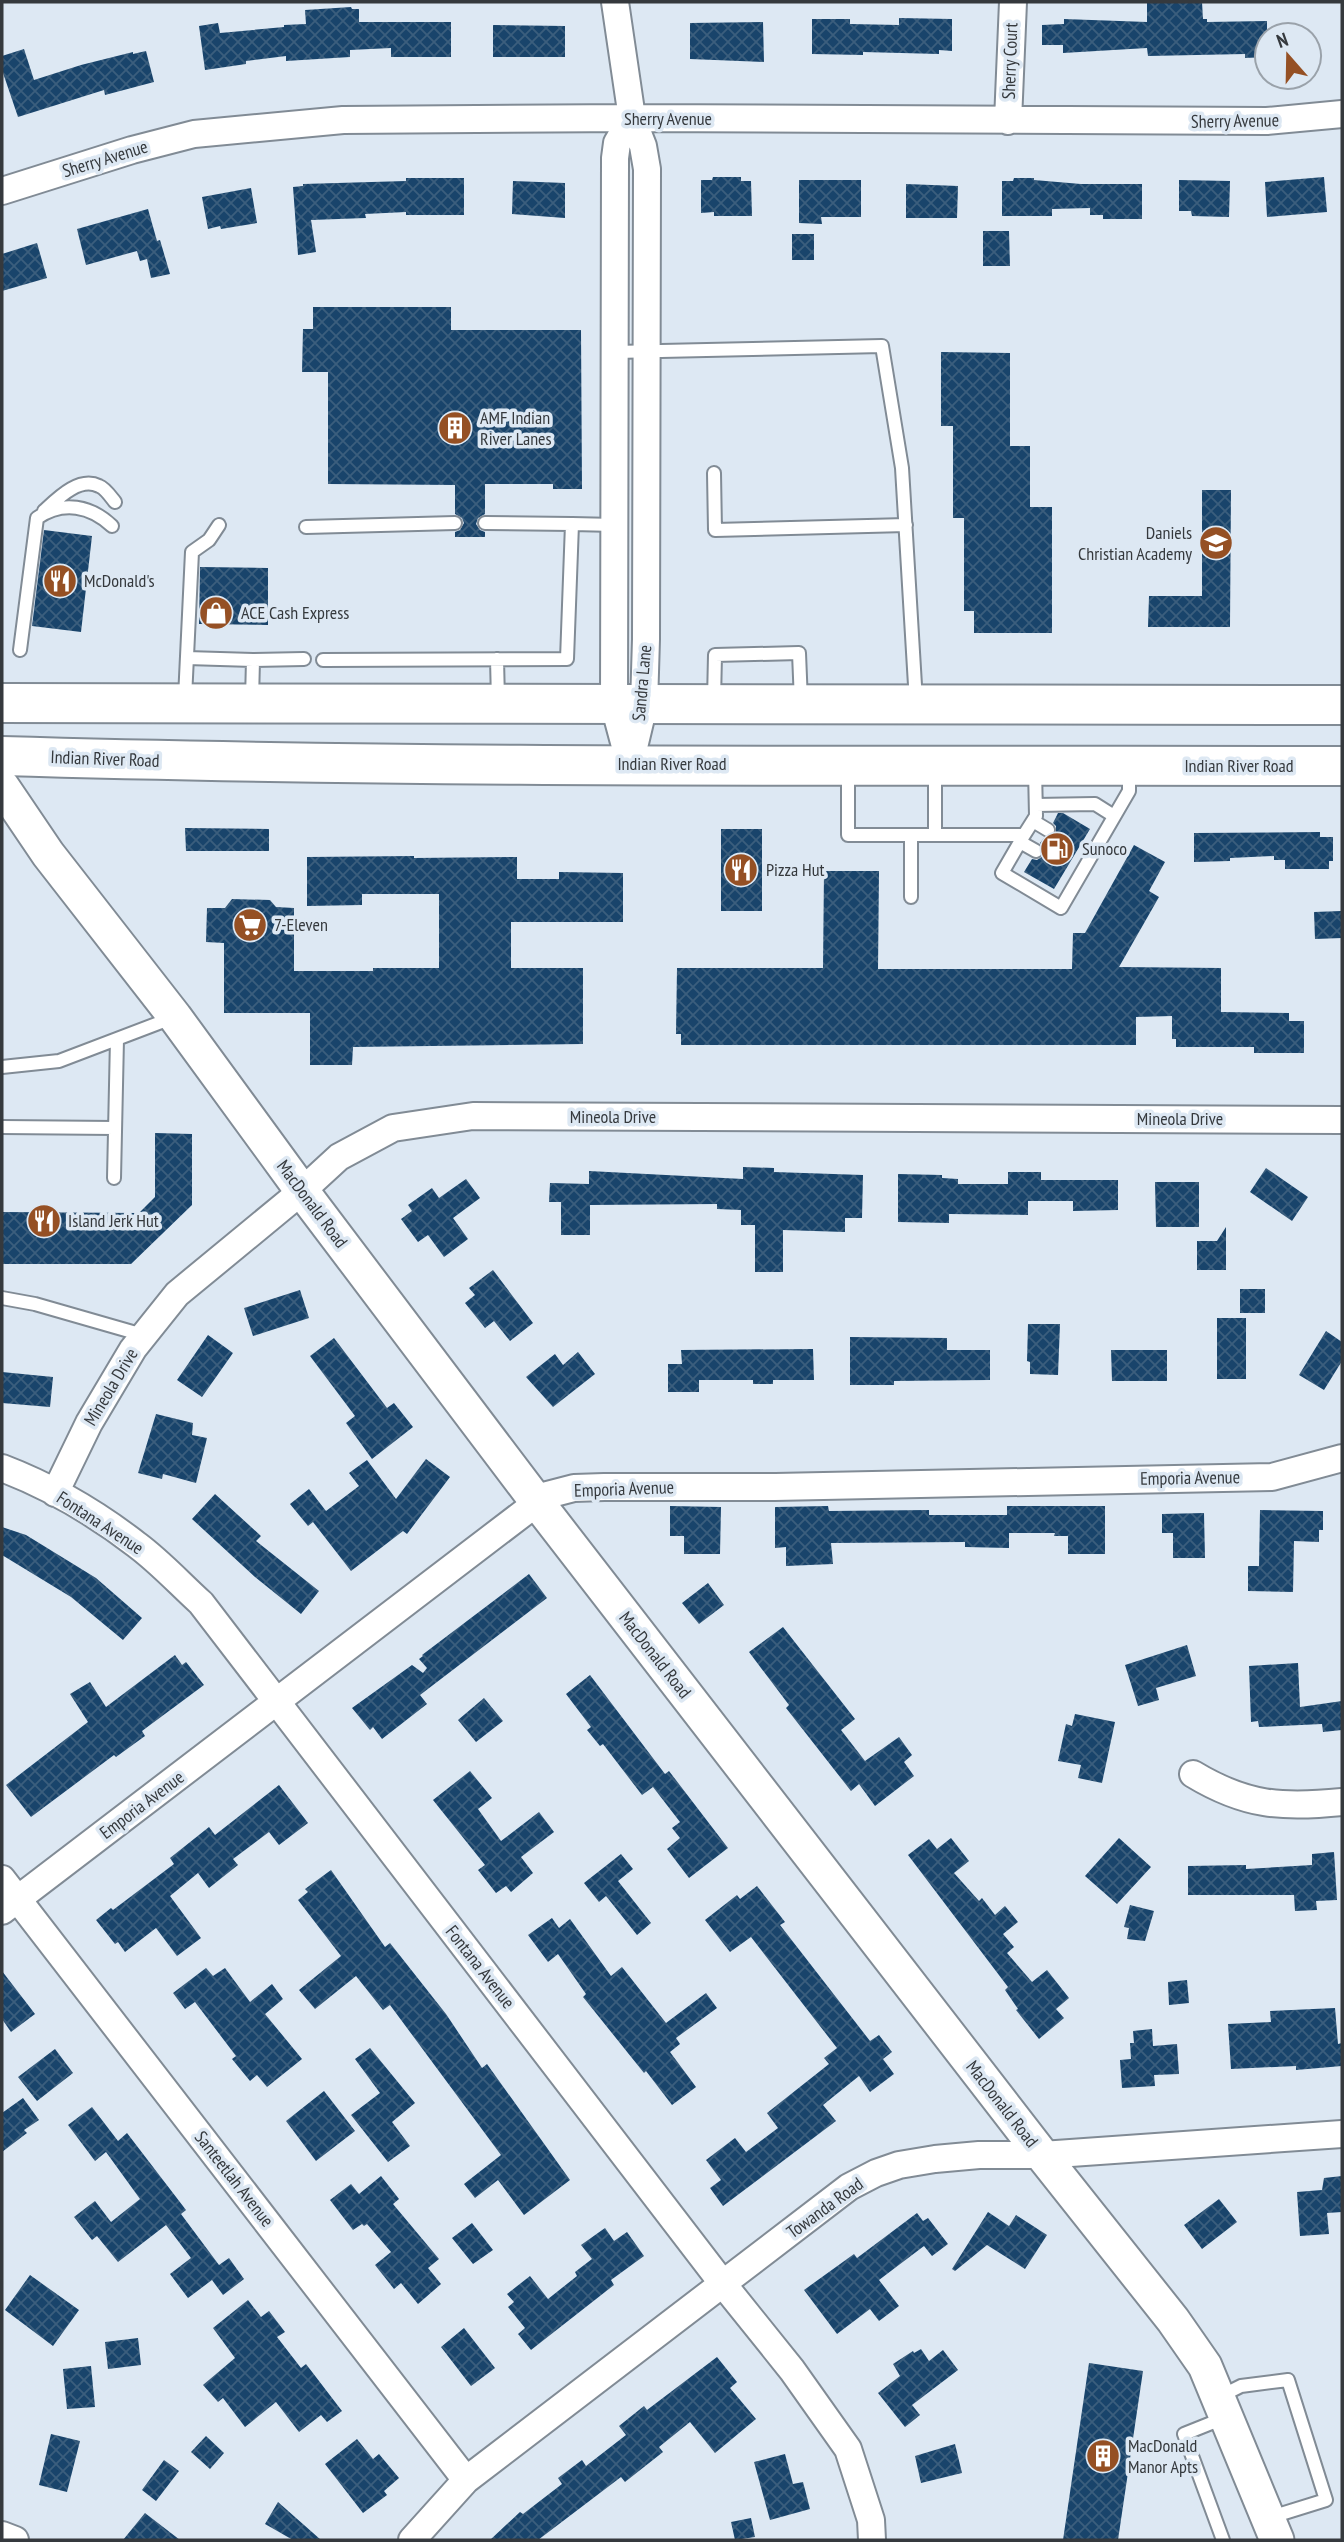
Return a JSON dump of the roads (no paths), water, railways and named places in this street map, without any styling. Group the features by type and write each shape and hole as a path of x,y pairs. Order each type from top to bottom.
{"main road":[{"path":"2,703 1342,705"},
{"name":"Indian River Road","path":"2,756 177,761 1342,766"}],"street":[{"name":"Sandra Lane","path":"615,2 632,118 643,146 647,169 646,639 629,705"},
{"name":"Sherry Court","path":"1008,121 1013,2"},
{"name":"Sherry Avenue","path":"2,191 132,150 206,133 343,120 632,118 1267,121 1342,114"},
{"name":"Sandra Lane","path":"629,764 629,705 615,524 615,158 617,143 632,118"},
{"name":"MacDonald Road","path":"2,786 48,854 175,1017 302,1191 537,1502 1042,2155 1173,2319 1205,2366 1273,2529"},
{"name":"Mineola Drive","path":"55,1493 89,1423 143,1335 177,1294 339,1157 393,1128 473,1116 1342,1120"},
{"name":"Emporia Avenue","path":"7,1896 276,1703 547,1494 574,1488 775,1487 1272,1477 1342,1458"},
{"name":"Fontana Avenue","path":"2,1468 55,1493 106,1522 139,1546 201,1603 723,2284 792,2370 848,2449 867,2508 872,2540"},
{"path":"1193,1774 1244,1799 1284,1805 1342,1802"},
{"name":"Santeetlah Avenue","path":"7,1896 466,2480"},
{"name":"Towanda Road","path":"412,2540 466,2480 849,2187 876,2173 899,2165 979,2155 1042,2155 1342,2134"},
{"path":"2,2535 15,2540"}],"lane":[{"path":"615,352 882,346 902,468 916,705"},
{"path":"714,473 715,530 906,525"},
{"path":"20,650 37,518 62,494 85,484 99,486 115,502"},
{"path":"37,518 57,509 89,509 100,514 112,526"},
{"path":"306,527 455,523"},
{"path":"485,523 615,524"},
{"path":"323,660 567,659 572,524"},
{"path":"185,704 192,552 209,540 219,525"},
{"path":"714,704 715,655 799,653 801,705"},
{"path":"187,658 304,659"},
{"path":"497,659 498,705"},
{"path":"252,704 253,660"},
{"path":"848,765 848,835 1022,838 1036,851"},
{"path":"935,765 935,835"},
{"path":"1035,765 1036,816 1002,873 1061,908 1129,791 1129,766"},
{"path":"1036,805 1095,804 1114,816"},
{"path":"1033,821 1048,830"},
{"path":"911,835 911,897"},
{"path":"1079,848 1092,854"},
{"path":"1067,869 1079,876"},
{"path":"2,1067 60,1061 175,1017"},
{"path":"114,1178 117,1039"},
{"path":"2,1127 116,1128"},
{"path":"2,1298 35,1304 143,1335"},
{"path":"1223,2540 1184,2434 1223,2407 1241,2386 1289,2380 1326,2500 1273,2529"}],"place":[{"name":"AMF Indian River Lanes","path":"455,428"},
{"name":"Daniels Christian Academy","path":"1216,543"},
{"name":"McDonald's","path":"60,581"},
{"name":"ACE Cash Express","path":"216,613"},
{"name":"Sunoco","path":"1057,849"},
{"name":"Pizza Hut","path":"741,870"},
{"name":"7-Eleven","path":"250,925"},
{"name":"Island Jerk Hut","path":"44,1221"},
{"name":"MacDonald Manor Apts","path":"1103,2456"}]}
